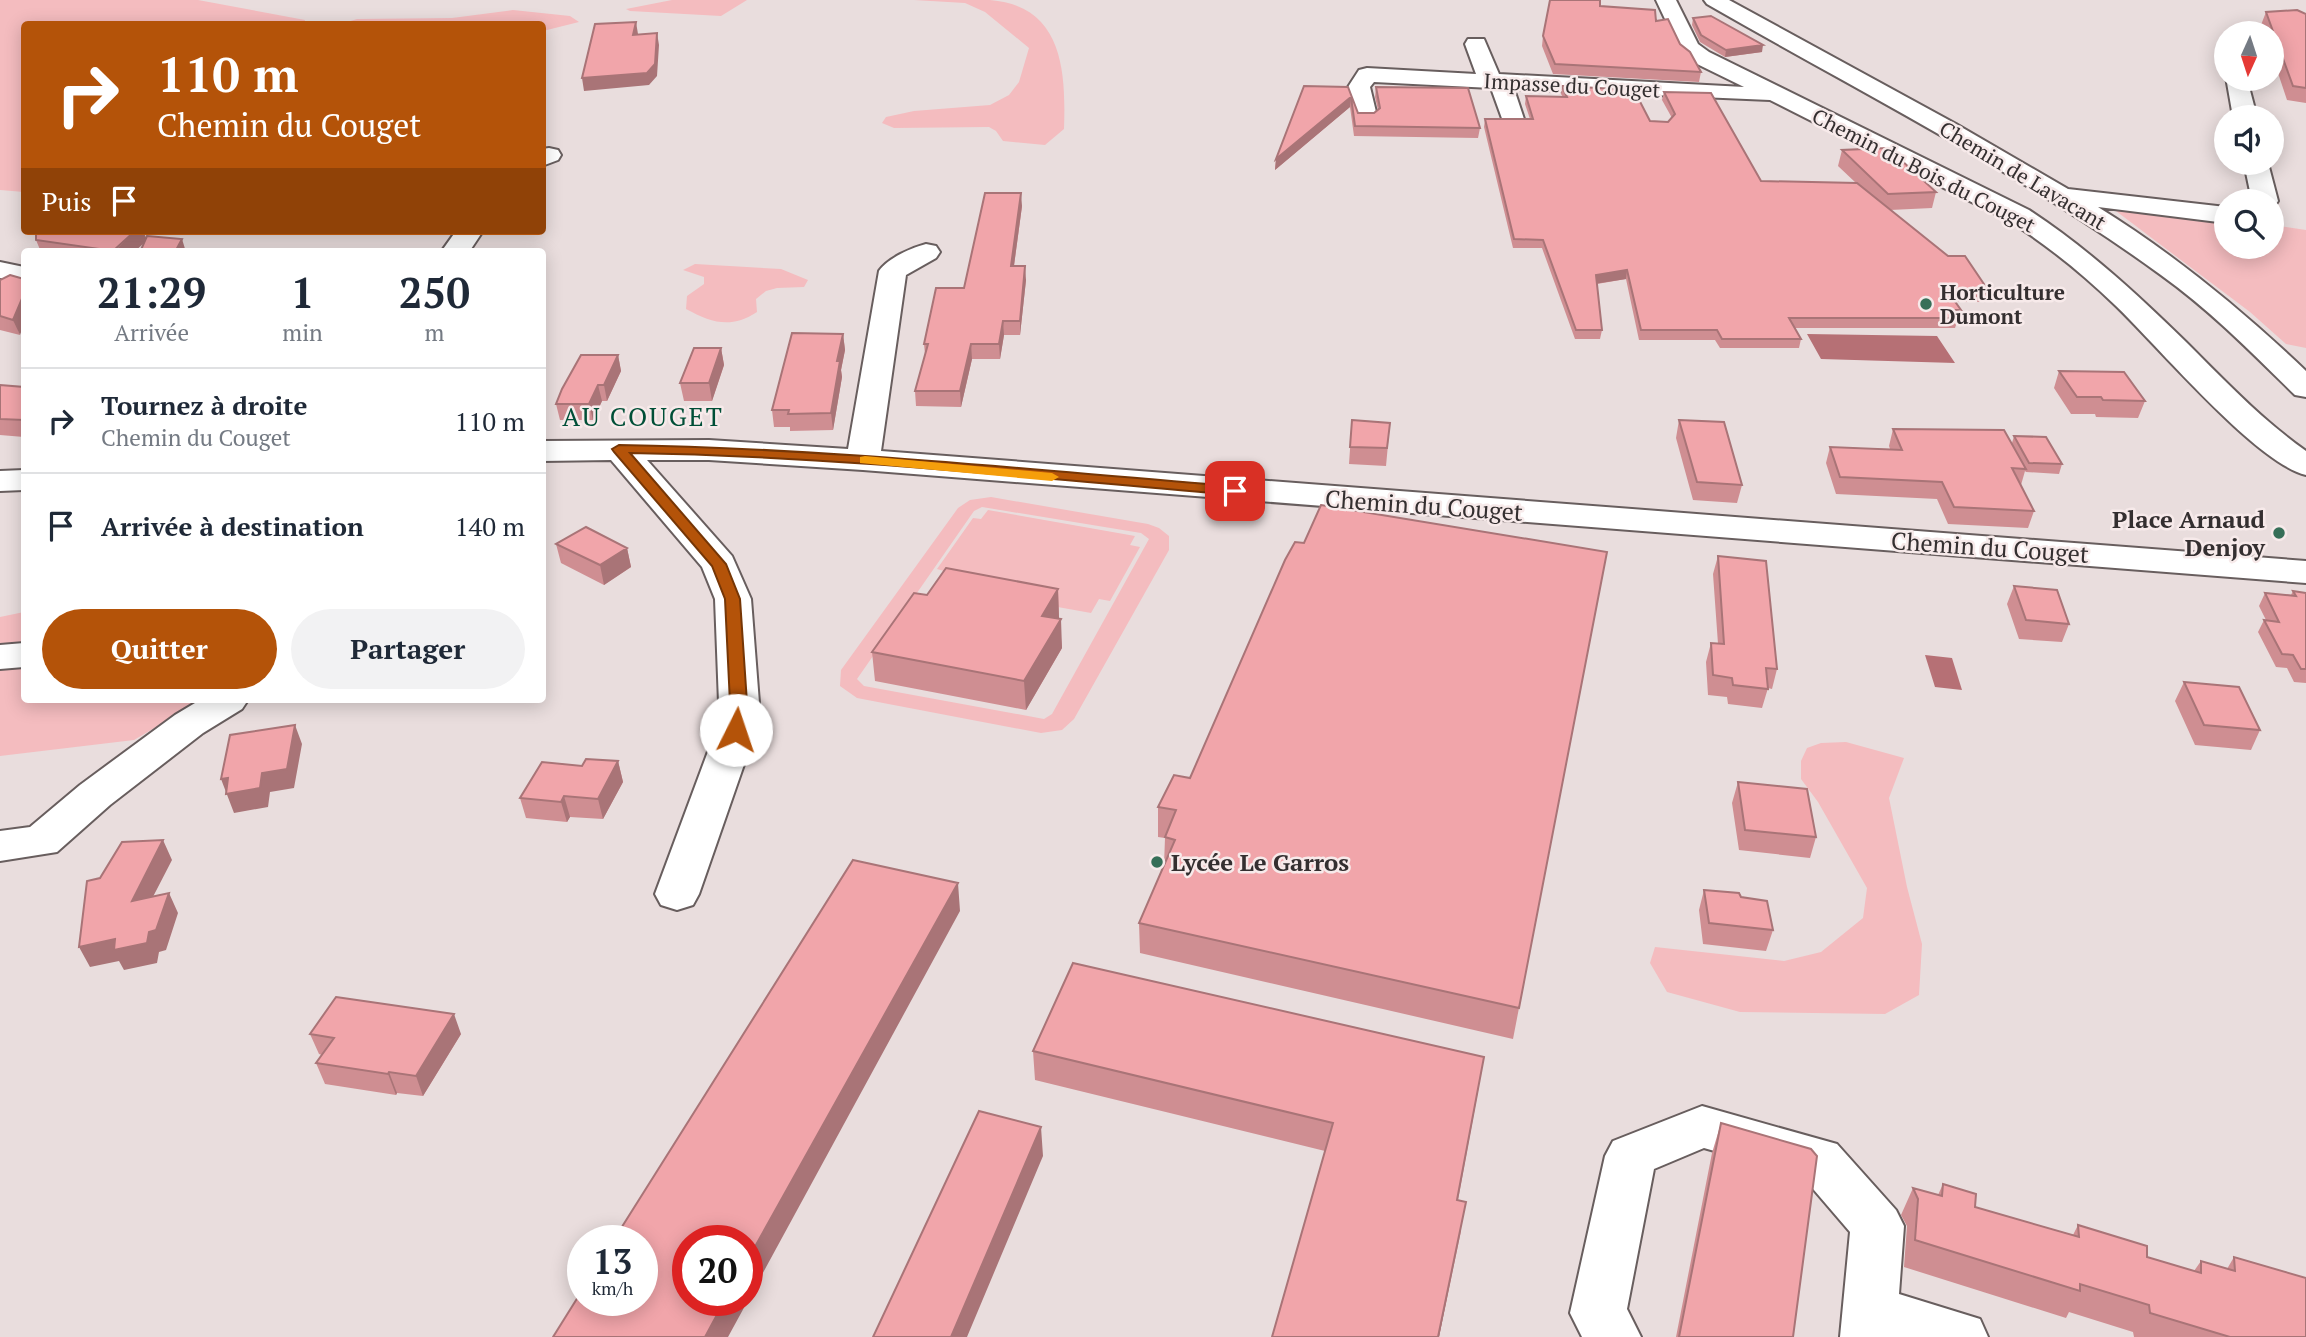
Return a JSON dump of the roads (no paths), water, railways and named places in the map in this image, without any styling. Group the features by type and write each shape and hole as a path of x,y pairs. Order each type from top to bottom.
{"street":[{"name":"Chemin du Bois du Couget","path":"1666,0 1689,48 2048,232 2078,256 2241,412 2291,456 2306,465"},
{"name":"Chemin de Lavacant","path":"1714,0 2087,211 2200,292 2306,388"},
{"path":"1476,44 1512,120"},
{"name":"Impasse du Couget","path":"1364,116 1359,87 1367,75 1495,81 1634,81 1777,95"},
{"path":"1634,81 1653,112"},
{"path":"2061,195 2214,214"},
{"path":"863,460 893,271 926,252"},
{"path":"0,270 21,274"},
{"path":"619,449 719,564 733,599 738,703 736,730 677,894"},
{"name":"Chemin du Couget","path":"546,451 709,450 863,460 2306,572"},
{"path":"0,481 21,480"},
{"path":"0,657 21,655"},
{"path":"0,845 42,841 105,787 189,724 223,703"},
{"path":"1613,1337 1598,1313 1631,1156 1702,1127 1819,1159 1877,1226 1869,1323 1960,1337"}],"place":[{"name":"Horticulture Dumont","path":"1926,304"},
{"name":"Place Arnaud Denjoy","path":"2279,533"},
{"name":"Lycée Le Garros","path":"1157,862"}],"district":[{"name":"AU COUGET","path":"643,416"}]}
